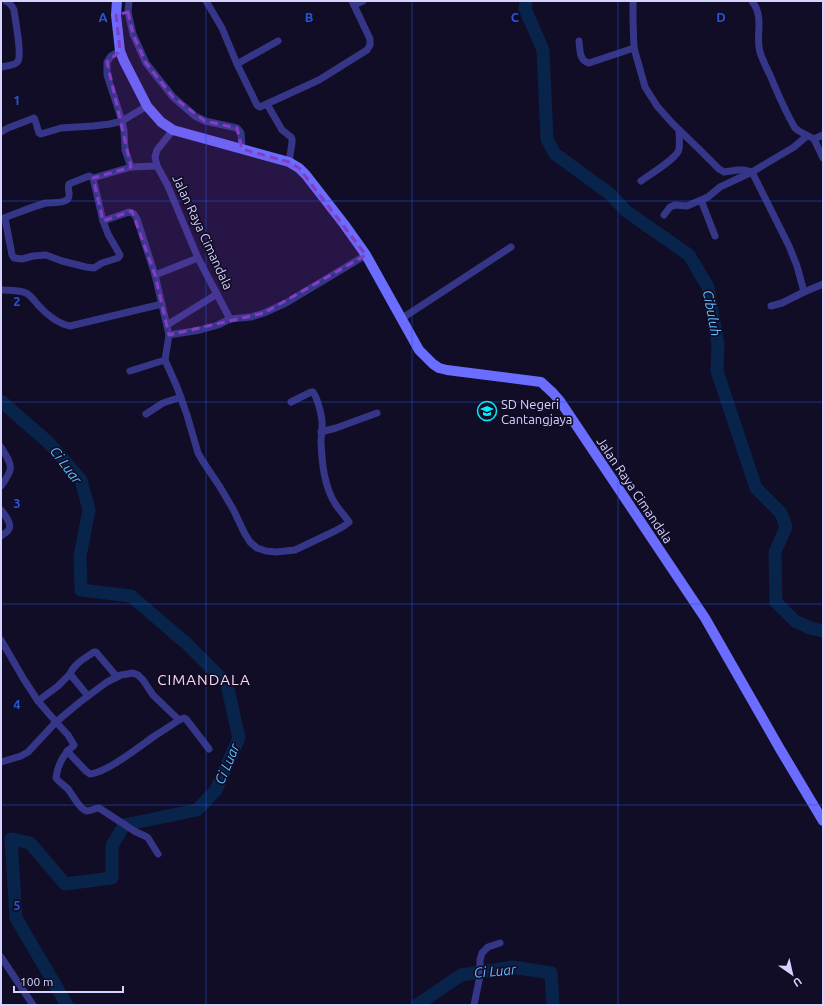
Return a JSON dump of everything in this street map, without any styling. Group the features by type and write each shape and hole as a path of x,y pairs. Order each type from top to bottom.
{"street":[{"path":"1,67 15,64 19,57 14,10 10,3 6,1"},
{"name":"Jalan Raya Cimandala","path":"117,1 116,15 120,51 147,106 161,122 173,130 289,162 306,174 366,255 419,350 433,364 448,370 541,382 553,392 705,618 823,821"},
{"path":"129,1 128,12 133,34 146,63 173,97 194,116 204,121 238,128 241,133 242,149"},
{"path":"206,1 222,28 237,64 257,104 260,107 319,80 367,50 370,45 370,39 353,3 362,1"},
{"path":"633,1 634,48 645,87 657,106 722,172 738,170 752,172"},
{"path":"752,1 757,10 760,21 758,41 760,52 775,88 792,124 799,131 811,138 823,158"},
{"path":"116,15 128,12"},
{"path":"579,41 583,61 589,63 634,48"},
{"path":"237,64 278,42"},
{"path":"120,51 111,56 106,62 107,75 122,121 125,150 131,167"},
{"path":"267,104 282,130 292,139 289,162"},
{"path":"1,132 34,118 39,133 41,134 61,128 110,124 122,121 147,106"},
{"name":"Jalan Raya Cimandala","path":"173,130 157,150 155,156 157,166 167,184 198,258 230,319"},
{"path":"641,181 669,162 680,150 679,130"},
{"path":"664,215 670,207 675,205 687,206 708,197 720,187 752,172 794,147 811,138 823,135"},
{"path":"93,178 108,234 120,255 118,258 102,263 94,268 62,261 46,255 22,259 14,258 3,218 48,203 64,202 68,198 69,184 89,176 93,178 131,167 157,166"},
{"path":"752,172 789,246 797,266 804,292"},
{"path":"701,200 715,236"},
{"path":"104,221 129,212 134,214 137,219 155,275 169,335 165,360 181,397 198,453 233,509 244,534 257,548 266,551 276,552 295,550 335,531 349,522 330,495 327,485 323,469 321,418 319,406 313,392 291,402"},
{"path":"401,319 511,247"},
{"path":"169,335 200,330 218,325 230,319 251,317 264,313 286,303 366,255"},
{"path":"155,275 198,258"},
{"path":"771,306 782,303 823,284"},
{"path":"1,290 27,293 47,314 63,324 70,326 162,304"},
{"path":"167,325 217,294"},
{"path":"130,371 165,360"},
{"path":"146,414 163,403 181,397"},
{"path":"321,432 336,428 377,412"},
{"path":"1,447 11,467 8,477 1,486"},
{"path":"1,510 6,516 10,528 1,536"},
{"path":"1,640 23,678 38,700 68,735 74,745 67,751 56,771 56,778 58,781 68,788 79,805 85,810 87,811 94,808 100,808 136,832 148,838 158,854"},
{"path":"38,700 58,686 70,674 72,669 77,664 95,651 117,677"},
{"path":"1,762 21,756 28,752 56,722 88,696 107,682 133,672 138,674 152,695 179,720"},
{"path":"70,674 88,696"},
{"path":"67,751 90,774 97,773 184,718 209,749"},
{"path":"474,1005 480,976 480,960 482,953 488,947 500,943"},
{"path":"1,957 33,1005"}],"highlighted area":[{"path":"128,12 133,34 146,63 173,97 205,121 237,128 242,149 289,162 299,168 366,255 264,313 169,335 155,275 132,211 103,221 93,178 131,167 107,62 120,51 116,15"}],"waterway":[{"name":"Cibuluh","path":"526,1 525,9 543,50 547,139 555,154 610,194 626,211 689,255 708,287 718,345 717,371 756,488 781,513 786,527 775,552 776,602 795,621 810,628 823,631"},
{"name":"Ci Luar","path":"1,401 49,443 81,480 89,510 80,556 81,590 131,596 186,643 227,684 239,738 216,790 197,810 124,825 112,846 112,878 65,884 30,843 11,839 16,918 67,1005"},
{"name":"Ci Luar","path":"417,1005 461,975 512,967 551,973 553,1005"}],"place":[{"name":"SD Negeri Cantangjaya","path":"487,411"}],"district":[{"name":"CIMANDALA","path":"204,679"}]}
